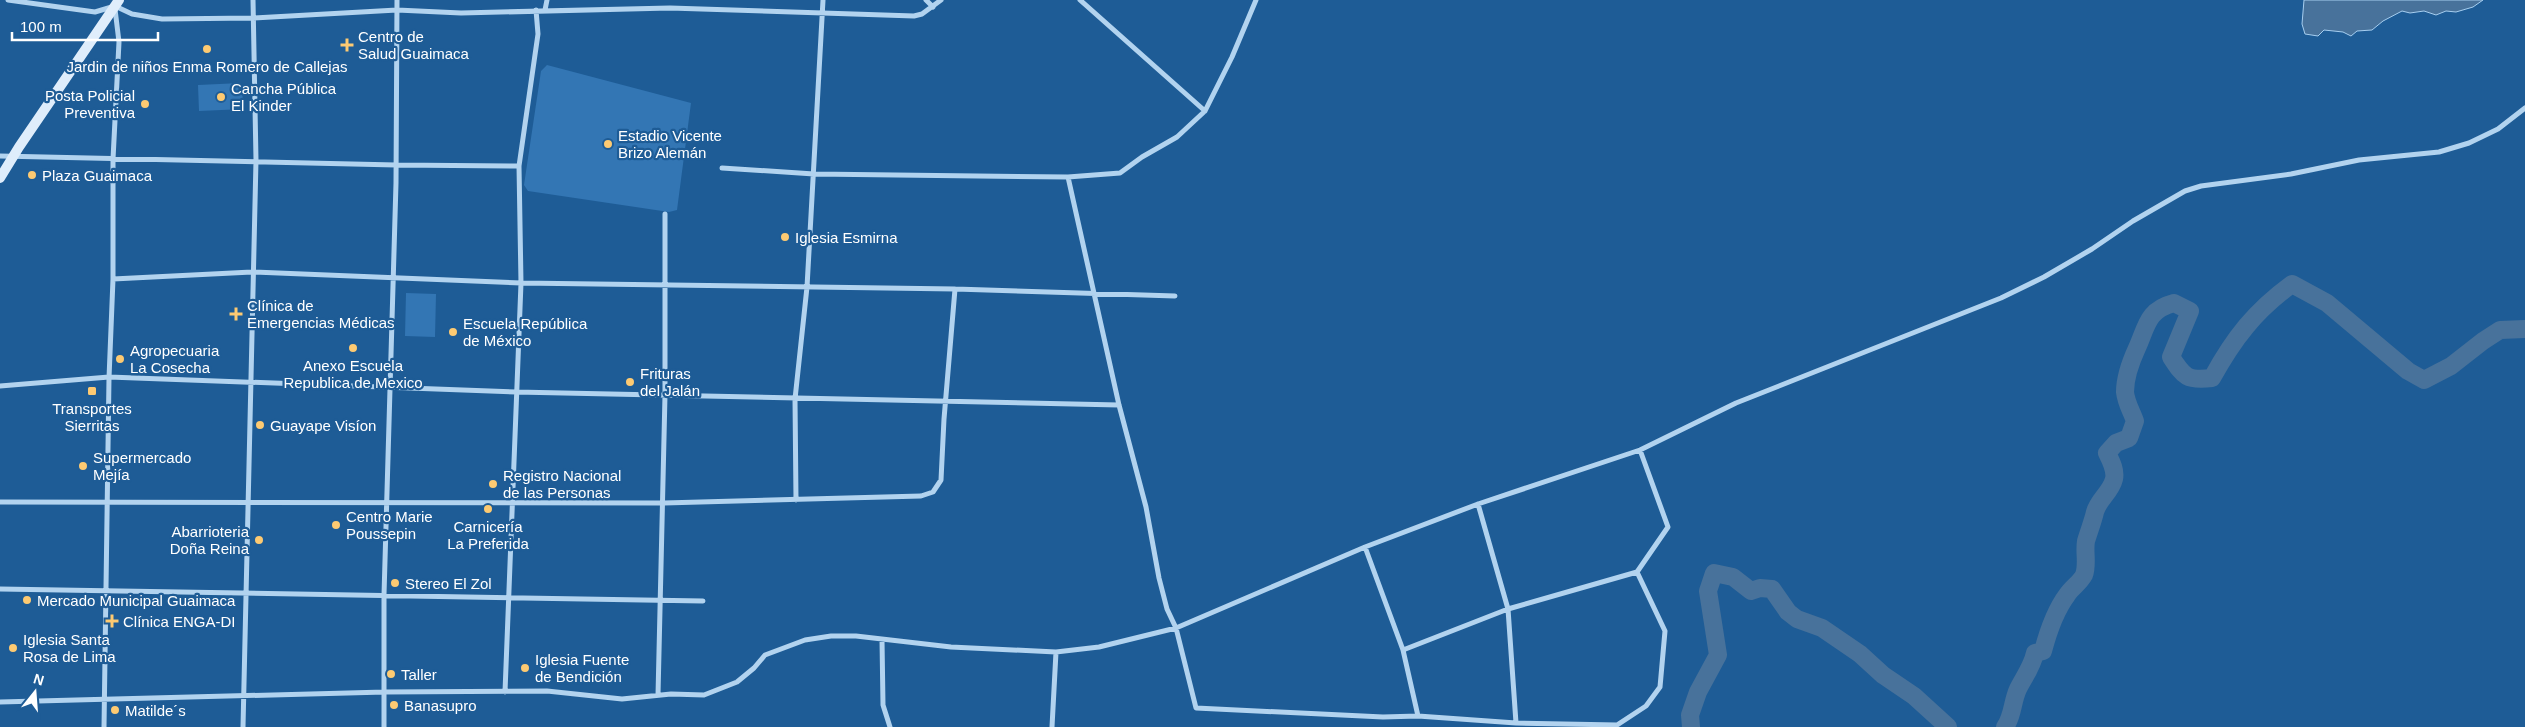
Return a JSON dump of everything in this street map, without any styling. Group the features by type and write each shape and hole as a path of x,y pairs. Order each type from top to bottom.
{"main road":[{"path":"0,178 13,155 117,3"}],"street":[{"path":"8,0 95,12 117,3"},
{"path":"243,727 256,160 253,0"},
{"path":"384,727 386,692 384,595 396,165 397,0"},
{"path":"546,10 547,0"},
{"path":"796,500 795,399 807,287 823,0"},
{"path":"926,0 933,7"},
{"path":"117,3 132,14 162,19 253,18 397,10 460,13 670,8 914,16 933,7 941,0"},
{"path":"1080,0 1205,111"},
{"path":"722,168 814,174 1068,177 1120,174 1142,157 1177,137 1205,111 1232,57 1256,0"},
{"path":"104,727 109,377 113,279 113,158 119,42 117,3"},
{"path":"505,692 521,283 519,166 538,34 536,10"},
{"path":"0,702 386,692 547,691 622,699 658,695 704,695 737,682 766,656 805,640 856,636 951,647 1056,652 1099,646 1176,628 1365,547 1478,504 1640,450 1736,403 2026,286 2092,249 2133,221 2185,191 2201,186 2291,174 2359,160 2439,152 2469,143 2498,129 2525,108"},
{"path":"0,156 519,166"},
{"path":"1068,177 1119,405 1146,507 1159,578 1167,609 1176,628 1196,708 1383,717 1418,716 1516,723 1617,725 1646,706 1660,686 1665,631 1637,572"},
{"path":"658,695 664,503 663,285 665,214"},
{"path":"113,279 252,272 521,283 807,287 1175,296"},
{"path":"0,502 512,501 664,503 921,496 933,492 941,480 945,401 955,290"},
{"path":"0,386 109,377 516,392 1119,405"},
{"path":"1403,650 1508,609 1637,572 1668,527 1640,450"},
{"path":"1478,504 1508,609 1516,723"},
{"path":"1365,547 1403,650 1418,716"},
{"path":"0,589 246,594 510,596 703,601"},
{"path":"882,640 883,705 890,727"},
{"path":"1052,727 1056,652"}],"shaded area":[{"path":"2304,0 2483,0 2473,7 2456,12 2446,11 2436,15 2424,11 2410,13 2402,11 2383,21 2372,30 2357,31 2351,36 2343,32 2324,30 2318,36 2305,34 2302,24"},
{"name":"Estadio Vicente Brizo Alemán","path":"547,65 691,103 677,210 669,212 528,191 524,185 541,71"},
{"name":"Cancha Pública El Kinder","path":"241,83 244,109 199,111 198,85"},
{"path":"406,293 436,294 435,337 405,336"}],"waterway":[{"path":"2005,727 2010,718 2018,689 2035,653 2043,651 2055,615 2069,592 2084,575 2086,567 2086,541 2095,512 2114,479 2114,469 2107,453 2116,443 2129,438 2135,421 2125,392 2129,369 2146,326 2158,310 2174,303 2190,311 2171,357 2183,373 2197,379 2212,378 2246,326 2267,304 2292,284 2327,303 2408,371 2424,380 2451,366 2500,330 2525,329"},
{"path":"1691,727 1690,715 1698,692 1718,655 1708,591 1714,573 1733,577 1751,591 1760,588 1772,589 1788,612 1797,619 1822,628 1860,654 1883,675 1914,696 1948,727"}],"place":[{"name":"Centro de Salud Guaimaca","path":"347,45"},
{"name":"Jardin de niños Enma Romero de Callejas","path":"207,49"},
{"name":"Cancha Pública El Kinder","path":"221,97"},
{"name":"Posta Policial Preventiva","path":"145,104"},
{"name":"Estadio Vicente Brizo Alemán","path":"608,144"},
{"name":"Plaza Guaimaca","path":"32,175"},
{"name":"Iglesia Esmirna","path":"785,237"},
{"name":"Clínica de Emergencias Médicas","path":"236,314"},
{"name":"Escuela República de México","path":"453,332"},
{"name":"Anexo Escuela Republica de Mexico","path":"353,348"},
{"name":"Agropecuaria La Cosecha","path":"120,359"},
{"name":"Frituras del Jalán","path":"630,382"},
{"name":"Transportes Sierritas","path":"92,391"},
{"name":"Guayape Visíon","path":"260,425"},
{"name":"Supermercado Mejía","path":"83,466"},
{"name":"Registro Nacional de las Personas","path":"493,484"},
{"name":"Carnicería La Preferida","path":"488,509"},
{"name":"Centro Marie Poussepin","path":"336,525"},
{"name":"Abarrioteria Doña Reina","path":"259,540"},
{"name":"Stereo El Zol","path":"395,583"},
{"name":"Mercado Municipal Guaimaca","path":"27,600"},
{"name":"Clínica ENGA-DI","path":"112,621"},
{"name":"Iglesia Santa Rosa de Lima","path":"13,648"},
{"name":"Iglesia Fuente de Bendición","path":"525,668"},
{"name":"Taller","path":"391,674"},
{"name":"Banasupro","path":"394,705"},
{"name":"Matilde´s","path":"115,710"}]}
